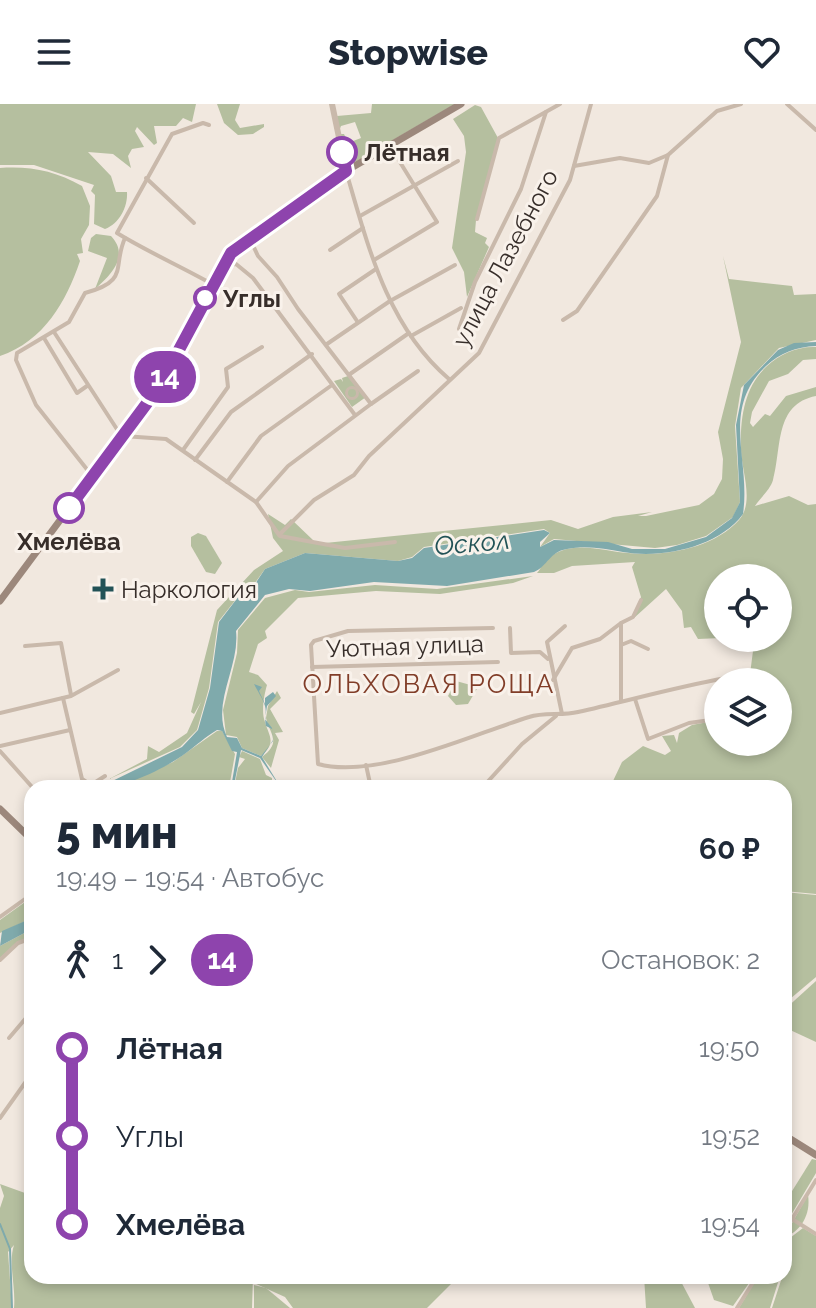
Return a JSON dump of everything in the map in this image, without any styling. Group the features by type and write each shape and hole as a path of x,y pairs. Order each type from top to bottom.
{"main road":[{"path":"0,601 172,367 221,266 249,237 346,171 461,104"},
{"path":"0,809 24,833"},
{"path":"792,1140 816,1155"}],"street":[{"path":"332,104 346,171 376,269 410,335 449,379"},
{"path":"477,219 499,138 560,104"},
{"name":"улица Лазебного","path":"278,536 314,500 354,475 369,456 424,408 449,379 479,353 570,180 591,104"},
{"path":"574,166 620,158 640,164 649,163 668,155 717,111 741,104"},
{"path":"787,104 816,130"},
{"path":"459,329 475,282 521,189 546,112"},
{"path":"209,125 203,123 172,134 117,233 212,284"},
{"path":"374,261 437,222 389,144"},
{"path":"563,320 577,311 657,196 668,155"},
{"path":"360,216 458,161"},
{"path":"146,178 194,223"},
{"path":"330,250 363,228"},
{"path":"249,237 258,256 371,404"},
{"path":"93,477 36,405 16,360 17,353 69,322 85,293 101,288 115,275 121,267 125,238"},
{"path":"221,266 236,264 243,268 312,354 355,415"},
{"path":"327,344 357,321 455,265"},
{"path":"357,321 339,294 376,269"},
{"path":"350,374 410,335 461,308"},
{"path":"54,332 123,437 160,437 182,451 256,502 278,536 345,548 395,542"},
{"path":"44,338 77,393 87,386"},
{"path":"182,451 228,387 226,369 262,347"},
{"path":"195,460 231,412 312,354"},
{"path":"256,502 288,466 418,371"},
{"path":"227,482 261,436 332,385"},
{"path":"553,680 572,648 612,631 633,617 641,600"},
{"path":"621,623 621,701"},
{"path":"560,715 547,642 565,626"},
{"path":"493,628 348,631 314,641 311,645 316,761 321,766 366,765 494,732 531,716 560,715 704,683"},
{"path":"510,628 511,653 540,652 550,662"},
{"path":"612,631 648,649"},
{"path":"621,645 631,641"},
{"path":"25,646 61,643 71,696"},
{"name":"Уютная улица","path":"312,667 498,662"},
{"path":"0,713 71,696 118,670"},
{"path":"63,698 84,780"},
{"path":"635,699 648,739 689,723 704,721"},
{"path":"489,780 522,744 560,715"},
{"path":"26,780 0,748 70,730"},
{"path":"366,765 369,780"},
{"path":"99,780 105,776"},
{"path":"0,917 24,900"},
{"path":"0,960 24,941"},
{"path":"9,1038 24,1020"},
{"path":"0,1118 24,1084"},
{"path":"816,1180 792,1219 816,1234"},
{"path":"737,1308 752,1284"}],"green space":[{"path":"0,104 196,104 192,122 183,118 176,126 154,126 157,143 154,145 137,127 135,131 144,147 132,149 128,156 131,168 113,154 88,152 111,176 116,192 127,192 122,214 105,229 94,224 95,195 91,191 94,185 34,165 0,165"},
{"path":"217,104 240,104 235,120 240,128 264,124 264,127 253,134 238,135 224,123"},
{"path":"372,104 455,104 348,166 340,134 344,134 348,143 361,138 355,122 341,126 339,131 337,116 371,113"},
{"path":"475,105 481,107 498,138 475,232 487,238 485,243 489,247 467,297 464,272 452,248 466,152 464,136 453,119"},
{"path":"0,168 32,169 62,177 82,186 90,206 89,225 81,239 83,253 77,254 80,261 60,305 29,341 0,356"},
{"path":"96,234 111,236 119,258 107,278 95,289 107,258 88,251 91,238"},
{"path":"723,256 729,279 792,286 794,295 816,294 816,340 779,348 741,388 735,426 740,502 733,517 706,536 655,548 554,539 540,547 550,533 544,529 424,547 412,557 398,561 305,553 265,569 218,622 209,688 197,730 180,747 109,779 147,759 148,746 159,752 187,733 201,702 194,714 191,712 217,610 254,570 283,551 273,538 268,514 285,525 291,519 314,541 325,543 551,520 578,529 613,517 652,512 638,516 646,516 699,505 714,494 722,479 723,459 718,432 741,342"},
{"path":"816,347 816,359 803,360 788,374 769,381 752,412 750,423 753,427 765,414 770,416 786,396 816,387 816,396 802,401 786,418 773,480 755,506 789,496 808,505 816,504 816,894 792,892 792,780 613,780 622,762 643,746 665,755 671,751 662,736 674,735 677,743 679,733 692,725 704,723 704,756 792,756 792,668 751,668 753,652 792,652 792,564 704,564 704,639 698,639 691,627 684,628 682,611 666,589 634,618 641,597 632,567 635,562 572,566 554,573 537,573 548,558 570,548 642,554 673,552 703,544 729,530 744,513 746,504 741,426 748,394 767,366 796,349"},
{"path":"351,375 366,397 352,407 334,381 341,379 343,382 342,378"},
{"path":"198,533 206,536 222,563 215,574 206,572 191,546 191,537"},
{"path":"533,576 513,583 440,594 376,591 298,598 265,631 267,638 258,644 249,672 258,675 267,685 263,713 269,747 261,756 242,748 237,737 226,735 223,710 237,653 238,630 265,598 295,590 309,592 375,585 437,589"},
{"path":"456,681 478,687 468,704 456,705 448,696"},
{"path":"277,691 281,698 270,709 283,732 275,733 279,740 271,768 262,757 273,743 266,718 268,706"},
{"path":"217,731 222,731 235,754 230,780 132,780 173,762"},
{"path":"242,751 260,759 266,775 272,780 236,780 238,768 245,759 239,757"},
{"path":"792,893 816,895 816,977 792,997"},
{"path":"24,903 24,922 0,933 0,920"},
{"path":"24,933 24,940 0,958 0,946"},
{"path":"816,981 816,1042 792,1031 792,1003"},
{"path":"812,1159 816,1160 816,1173 792,1214 792,1191"},
{"path":"0,1184 24,1193 24,1284 253,1284 252,1308 14,1308 14,1245 8,1252 12,1308 0,1308 0,1208 4,1196"},
{"path":"808,1195 804,1221 792,1233 792,1223"},
{"path":"803,1228 816,1236 816,1308 772,1308 780,1284 792,1284 792,1236"},
{"path":"256,1284 451,1284 427,1308 293,1308 285,1297"},
{"path":"644,1284 682,1284 695,1308 646,1308"},
{"path":"708,1284 748,1284 733,1306 714,1300"},
{"path":"753,1284 778,1284 770,1308 739,1308"},
{"path":"254,1285 266,1288 290,1308 254,1308"}],"water":[{"name":"Оскол","path":"816,342 816,346 783,354 766,366 752,382 741,417 743,514 720,535 705,542 655,554 588,547 567,549 556,553 534,572 447,586 374,582 310,591 289,589 265,595 236,631 234,658 222,711 227,737 237,738 242,748 261,756 270,745 262,757 276,780 260,758 241,750 235,780 232,780 237,752 232,751 222,731 217,730 156,771 134,780 114,780 182,747 198,730 210,688 219,622 245,588 253,587 265,569 305,553 398,561 412,558 424,548 544,530 550,533 540,542 540,547 554,540 608,542 632,549 665,549 706,537 732,518 740,502 736,425 744,385 778,350 794,343"},
{"path":"254,684 262,687 259,691 265,704 265,698 273,692 276,696 267,706 266,716 264,703"},
{"path":"24,921 24,933 0,946 2,931"}],"waterway":[{"path":"0,1224 10,1249 12,1308"}],"bus line":[{"name":"14","path":"69,508 172,367 221,266 235,248 249,237 346,171 342,152"}],"place":[{"name":"Лётная","path":"342,152"},
{"name":"Углы","path":"205,298"},
{"name":"Хмелёва","path":"69,508"},
{"name":"Наркология","path":"103,589"}],"district":[{"name":"ОЛЬХОВАЯ РОЩА","path":"429,684"}]}
